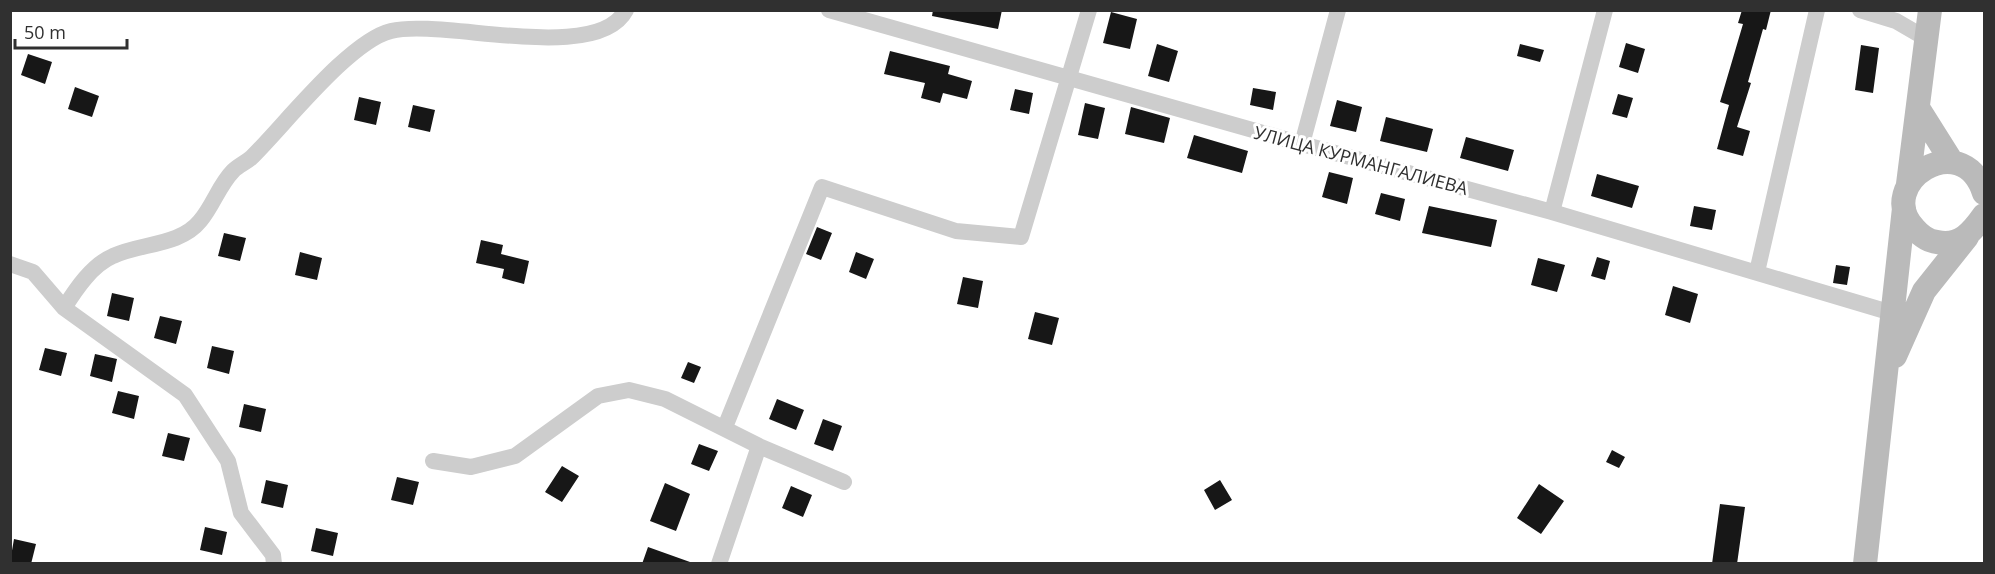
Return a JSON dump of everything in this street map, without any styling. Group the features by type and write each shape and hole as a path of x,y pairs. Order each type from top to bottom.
{"main road":[{"path":"1865,564 1904,208 1930,10"},
{"path":"1918,108 1968,165 1980,181 1984,193"},
{"path":"1908,184 1919,171 1935,163 1968,165"},
{"path":"1904,208 1915,230 1935,242 1952,243 1967,237"},
{"path":"1886,378 1924,291 1984,214"}],"street":[{"path":"64,308 82,281 112,256 175,238 199,222 232,172 250,158 281,123 372,38 405,29 540,37 580,36 606,31 626,10"},
{"name":"УЛИЦА КУРМАНГАЛИЕВА","path":"830,10 1068,79 1552,212 1892,313"},
{"path":"725,427 822,187 956,231 1021,237 1089,10"},
{"path":"1302,144 1338,10"},
{"path":"1552,212 1605,10"},
{"path":"1757,272 1817,10"},
{"path":"1860,10 1896,21 1927,39"},
{"path":"10,264 33,272 64,308 185,395 228,461 241,513 273,555 274,564"},
{"path":"433,461 471,468 516,456 598,396 629,390 665,399 759,446 844,482"},
{"path":"719,564 759,446"}],"building":[{"path":"933,10 1002,10 998,29 932,16"},
{"path":"1742,10 1771,10 1766,30 1763,29 1748,82 1751,83 1737,127 1750,131 1743,156 1717,149 1729,105 1720,102 1743,24 1738,23"},
{"path":"1111,12 1137,19 1130,49 1103,43"},
{"path":"1626,43 1645,49 1638,73 1619,67"},
{"path":"1157,44 1178,51 1169,82 1148,76"},
{"path":"1520,44 1544,50 1540,62 1517,56"},
{"path":"1861,45 1879,48 1873,93 1855,90"},
{"path":"890,51 950,66 948,74 972,81 967,99 943,93 940,103 921,98 925,83 884,74"},
{"path":"28,54 52,62 45,84 21,75"},
{"path":"75,87 99,96 92,117 68,109"},
{"path":"1253,88 1276,92 1273,110 1250,105"},
{"path":"1015,89 1033,93 1029,114 1010,110"},
{"path":"1618,94 1633,98 1627,118 1612,114"},
{"path":"359,97 381,102 376,125 354,120"},
{"path":"1337,100 1362,107 1356,132 1330,126"},
{"path":"1085,103 1105,108 1098,139 1078,135"},
{"path":"413,105 435,110 430,132 408,127"},
{"path":"1131,107 1170,118 1164,143 1125,134"},
{"path":"1386,117 1433,129 1427,152 1380,141"},
{"path":"1194,135 1248,151 1242,173 1187,158"},
{"path":"1466,137 1514,150 1508,171 1460,158"},
{"path":"1329,172 1353,178 1347,204 1322,197"},
{"path":"1597,174 1639,186 1632,208 1591,196"},
{"path":"1381,193 1405,199 1400,221 1375,214"},
{"path":"1429,206 1497,220 1491,247 1422,233"},
{"path":"1694,206 1716,210 1712,230 1690,226"},
{"path":"817,227 832,233 821,260 806,254"},
{"path":"224,233 246,238 240,261 218,256"},
{"path":"481,240 503,245 501,254 529,261 524,284 502,278 504,269 476,263"},
{"path":"300,252 322,258 317,280 295,275"},
{"path":"856,252 874,259 866,279 849,272"},
{"path":"1597,257 1610,261 1605,280 1591,276"},
{"path":"1538,258 1565,265 1557,292 1531,285"},
{"path":"1836,265 1850,267 1847,285 1833,283"},
{"path":"963,277 983,281 978,308 957,304"},
{"path":"1673,286 1698,294 1690,323 1665,315"},
{"path":"112,293 134,298 129,321 107,316"},
{"path":"1035,312 1059,318 1052,345 1028,339"},
{"path":"160,316 182,321 176,344 154,338"},
{"path":"212,346 234,351 229,374 207,368"},
{"path":"45,348 67,353 61,376 39,370"},
{"path":"95,354 117,359 112,382 90,376"},
{"path":"688,362 701,367 694,383 681,378"},
{"path":"118,391 139,396 134,419 112,413"},
{"path":"777,399 804,410 796,430 769,419"},
{"path":"244,404 266,409 261,432 239,427"},
{"path":"823,419 842,426 833,451 814,444"},
{"path":"168,433 190,438 184,461 162,456"},
{"path":"699,444 718,451 709,471 691,464"},
{"path":"1612,450 1625,457 1619,468 1606,462"},
{"path":"562,466 579,476 562,502 545,492"},
{"path":"397,477 419,482 413,505 391,500"},
{"path":"266,480 288,485 283,508 261,503"},
{"path":"1220,480 1232,500 1215,510 1204,490"},
{"path":"665,483 690,494 676,531 650,521"},
{"path":"1539,484 1564,501 1541,534 1517,518"},
{"path":"791,486 812,495 803,517 782,508"},
{"path":"1720,504 1745,507 1737,564 1712,564"},
{"path":"205,527 227,532 222,555 200,550"},
{"path":"316,528 338,533 333,556 311,551"},
{"path":"14,539 36,544 31,564 10,562"},
{"path":"648,547 690,562 690,564 642,564"}]}
